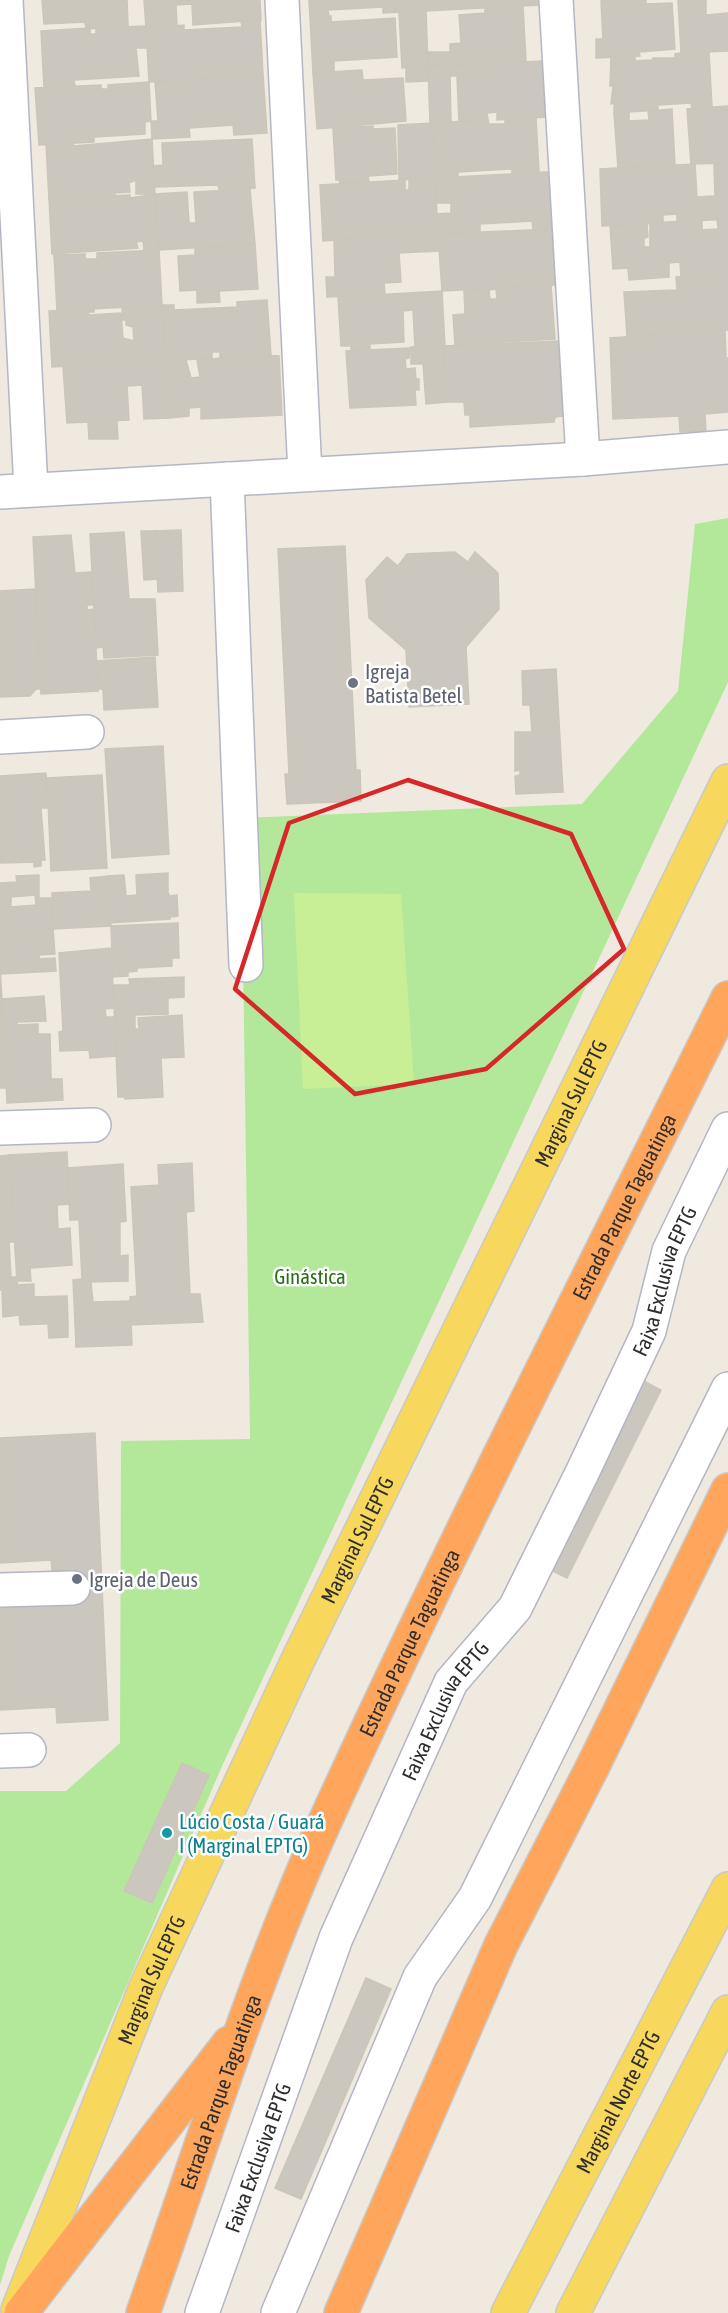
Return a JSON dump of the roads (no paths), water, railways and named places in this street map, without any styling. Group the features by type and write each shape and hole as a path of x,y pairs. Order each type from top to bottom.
{"highway":[{"name":"Estrada Parque Taguatinga","path":"143,2313 284,1918 326,1818 449,1563 728,998"},
{"path":"341,2313 501,1945 593,1766 728,1490"},
{"path":"19,2313 132,2173 248,2018"}],"main road":[{"name":"Marginal Sul EPTG","path":"19,2313 146,1987 296,1664 728,781"},
{"name":"Marginal Norte EPTG","path":"508,2313 728,1889"},
{"path":"573,2313 728,2012"}],"street":[{"path":"6,0 15,491 583,459 728,447"},
{"path":"282,0 305,474"},
{"path":"556,0 583,459"},
{"path":"227,479 246,965"},
{"path":"0,737 87,732"},
{"path":"0,1128 94,1125"},
{"name":"Faixa Exclusiva EPTG","path":"202,2313 336,1938 451,1682 515,1608 582,1473 649,1331 669,1251 728,1129"},
{"path":"278,2313 420,1977 476,1898 728,1389"},
{"path":"0,1590 73,1588"}],"place":[{"name":"Igreja Batista Betel","path":"353,683"},
{"name":"Igreja de Deus","path":"77,1579"},
{"name":"Lúcio Costa / Guará I (Marginal EPTG)","path":"167,1833"}],"park label":[{"name":"Ginástica","path":"310,1276"}]}
